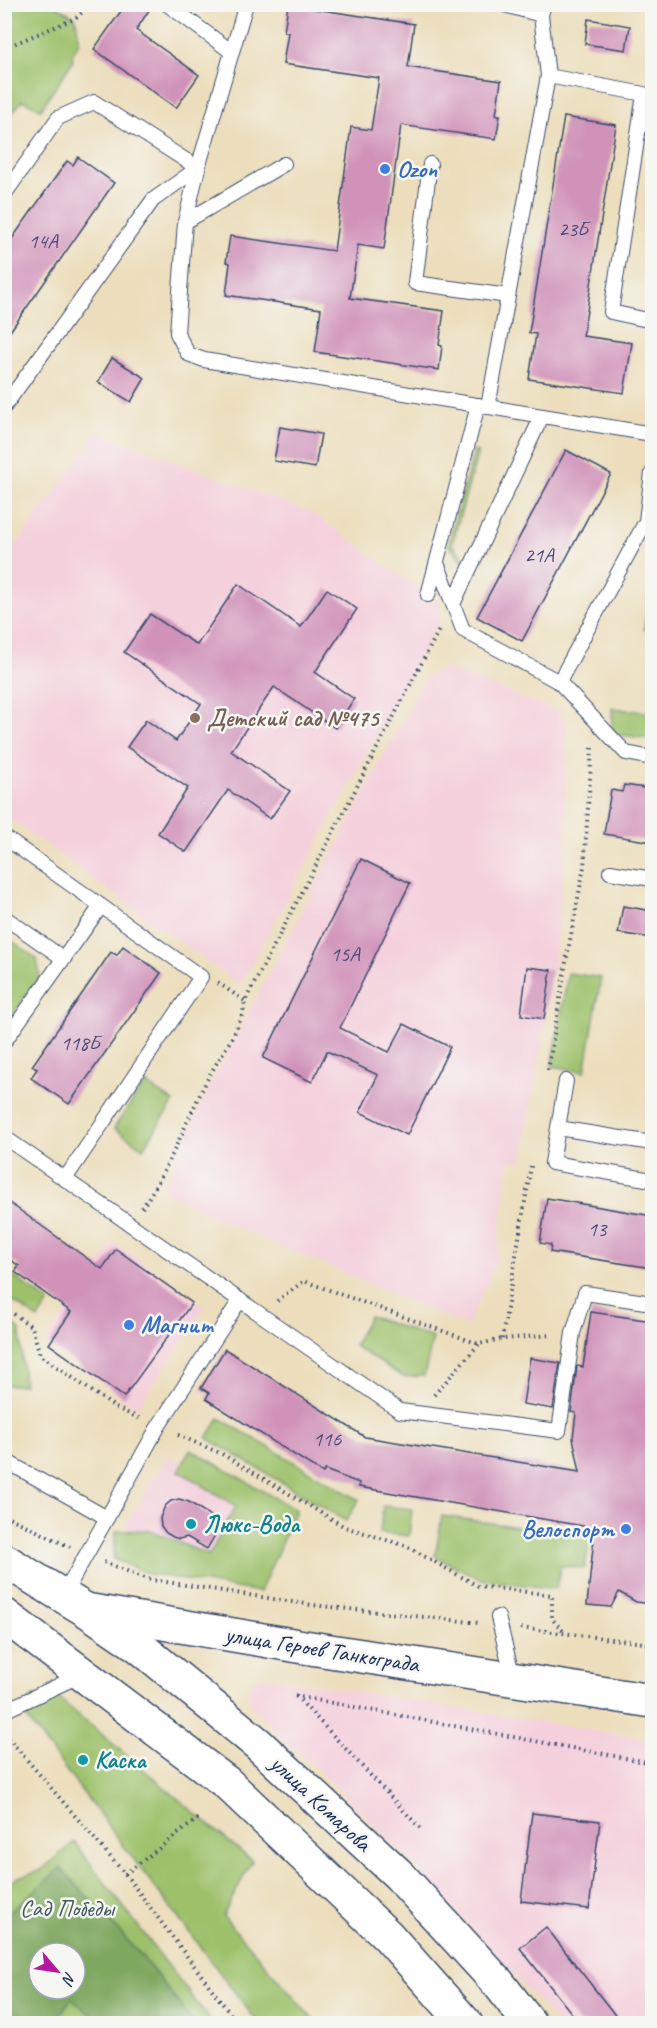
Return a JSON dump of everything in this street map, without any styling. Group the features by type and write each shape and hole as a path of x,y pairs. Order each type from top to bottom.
{"main road":[{"name":"улица Героев Танкограда","path":"4,1560 75,1603 304,1647 652,1701"},
{"path":"4,1615 34,1637 75,1603"},
{"name":"улица Комарова","path":"75,1603 140,1647 258,1744 399,1875 499,1984 530,2024"},
{"name":"улица Комарова","path":"34,1637 227,1783 388,1936 466,2024"}],"lane":[{"path":"167,4 232,52"},
{"path":"246,4 198,168 185,222 177,333 188,354 204,360 652,434"},
{"path":"428,595 483,406 508,296 548,76 542,10 501,4"},
{"path":"548,76 644,94 611,312 652,321"},
{"path":"4,195 58,118 94,102 198,168"},
{"path":"185,222 284,164"},
{"path":"429,164 416,283 508,296"},
{"path":"4,408 153,200 198,168"},
{"path":"453,604 543,416"},
{"path":"559,682 649,521 652,473"},
{"path":"436,563 463,630 559,682 626,753 652,758"},
{"path":"4,837 201,977 65,1179"},
{"path":"610,872 652,879"},
{"path":"4,1042 101,906"},
{"path":"4,917 64,959"},
{"path":"566,1081 552,1163 652,1180"},
{"path":"558,1128 652,1143"},
{"path":"4,1137 400,1411 559,1431 573,1334 585,1293 652,1303"},
{"path":"75,1603 107,1518 158,1427 240,1300"},
{"path":"4,1460 107,1518"},
{"path":"499,1621 514,1680"},
{"path":"4,1710 84,1674"}],"path":[{"path":"4,48 76,18 91,4"},
{"path":"131,1224 157,1185 207,1080 243,1015 245,1001 453,604"},
{"path":"547,1072 584,867 594,717"},
{"path":"216,981 245,1001"},
{"path":"502,1340 531,1165"},
{"path":"260,1314 304,1281 479,1344 573,1334"},
{"path":"4,1307 32,1327 40,1355 116,1408 222,1454 345,1527 406,1546 478,1586 552,1595 552,1618 565,1633"},
{"path":"417,1413 479,1344"},
{"path":"4,1515 78,1551"},
{"path":"100,1561 147,1579 312,1605 499,1621 565,1633 652,1644"},
{"path":"420,1828 295,1696 652,1763"},
{"path":"4,1733 125,1874 238,2024"},
{"path":"125,1874 200,1817"}],"shaded area":[{"name":"Детский сад №475","path":"98,432 312,513 440,604 439,621 240,985 5,815 5,560"},
{"path":"445,668 557,711 567,724 565,850 555,957 522,1162 509,1161 496,1262 468,1326 234,1226 162,1189 212,1082 426,676"},
{"path":"114,1242 205,1307 137,1408 45,1343"},
{"path":"168,1456 252,1507 213,1571 125,1525"},
{"path":"266,1677 652,1740 652,2023 557,2023 416,1867 252,1707 248,1693 253,1679"}],"green space":[{"path":"4,5 56,5 76,18 79,42 72,55 73,61 41,109 22,100 5,124"},
{"path":"474,451 478,452 452,544 465,559 462,561 448,545"},
{"path":"652,577 652,630 644,629"},
{"path":"612,708 652,713 652,739 615,734 612,728"},
{"path":"5,936 37,959 40,976 5,1026"},
{"path":"568,973 601,978 585,1072 552,1066"},
{"path":"145,1083 174,1102 143,1148 114,1128"},
{"path":"5,1270 49,1302 38,1319 5,1296"},
{"path":"369,1316 433,1338 424,1376 403,1377 354,1346"},
{"path":"5,1319 20,1330 24,1385 5,1385"},
{"path":"219,1418 359,1500 346,1521 207,1438"},
{"path":"190,1449 296,1510 260,1592 149,1574 113,1559 116,1531 149,1530 209,1555 236,1506 179,1471"},
{"path":"383,1506 412,1509 409,1536 380,1533"},
{"path":"442,1516 590,1537 585,1568 561,1566 556,1589 480,1579 435,1556"},
{"path":"33,1696 56,1696 252,1861 223,1916 316,2023 258,2023 21,1711"},
{"name":"Сад Победы","path":"74,1842 212,2023 5,2023 4,1888 18,1877 40,1871"},
{"name":"Сад Победы","path":"61,1868 141,1955 194,2023 102,2023 74,2001 87,2001 87,1941 27,1941 27,2001 70,2001 54,2023 5,2023 5,1916"}],"building":[{"path":"126,4 153,4 136,30 199,75 176,108 94,49"},
{"path":"288,5 414,24 408,67 501,81 496,115 500,115 496,139 401,125 384,249 358,245 350,298 444,311 439,345 442,346 439,370 315,352 321,309 226,295 230,263 226,262 230,236 334,251 351,127 371,130 379,78 283,64 288,32 284,32"},
{"path":"588,19 630,26 626,50 585,44"},
{"path":"564,117 616,125 583,336 632,343 624,393 529,379 536,334 529,333"},
{"path":"78,157 114,183 4,340 4,250 67,161 73,165"},
{"path":"112,358 145,378 131,402 98,382"},
{"path":"280,427 321,434 315,468 274,461"},
{"path":"566,450 611,474 522,641 477,617"},
{"path":"238,584 301,627 327,589 357,609 315,672 354,699 335,728 274,687 231,751 290,791 270,819 228,790 186,852 158,833 188,788 127,747 146,720 176,741 201,704 124,652 150,614 197,645"},
{"path":"624,785 652,789 652,842 604,834 611,790 622,792"},
{"path":"361,859 410,883 340,1028 389,1052 404,1024 450,1047 407,1135 360,1112 378,1075 327,1051 312,1082 263,1058"},
{"path":"623,906 652,911 652,938 618,933"},
{"path":"123,946 161,973 69,1104 31,1078 37,1069 32,1066 111,952 117,955"},
{"path":"527,967 551,970 544,1019 521,1015"},
{"path":"547,1198 652,1216 652,1268 550,1252 551,1245 540,1243"},
{"path":"4,1199 102,1269 116,1249 192,1303 124,1397 49,1344 71,1312 15,1272 19,1266 4,1255"},
{"path":"591,1312 652,1321 652,1604 636,1602 619,1592 611,1607 587,1605 595,1528 359,1487 359,1483 325,1470 323,1473 206,1399 209,1393 201,1388 225,1349 365,1437 580,1472 573,1438 576,1413 571,1412 577,1366 583,1367"},
{"path":"530,1358 560,1363 553,1409 523,1404"},
{"name":"Люкс-Вода","path":"179,1499 189,1502 222,1523 207,1549 187,1537 179,1539 173,1537 161,1526 160,1518 165,1506"},
{"path":"532,1813 600,1821 589,1909 521,1901"},
{"path":"546,1927 622,2024 580,2024 520,1948"}],"place":[{"name":"Ozon","path":"385,169"},
{"name":"Детский сад №475","path":"195,718"},
{"name":"Магнит","path":"129,1325"},
{"name":"Люкс-Вода","path":"191,1524"},
{"name":"Велоспорт","path":"626,1529"},
{"name":"Каска","path":"83,1760"}]}
